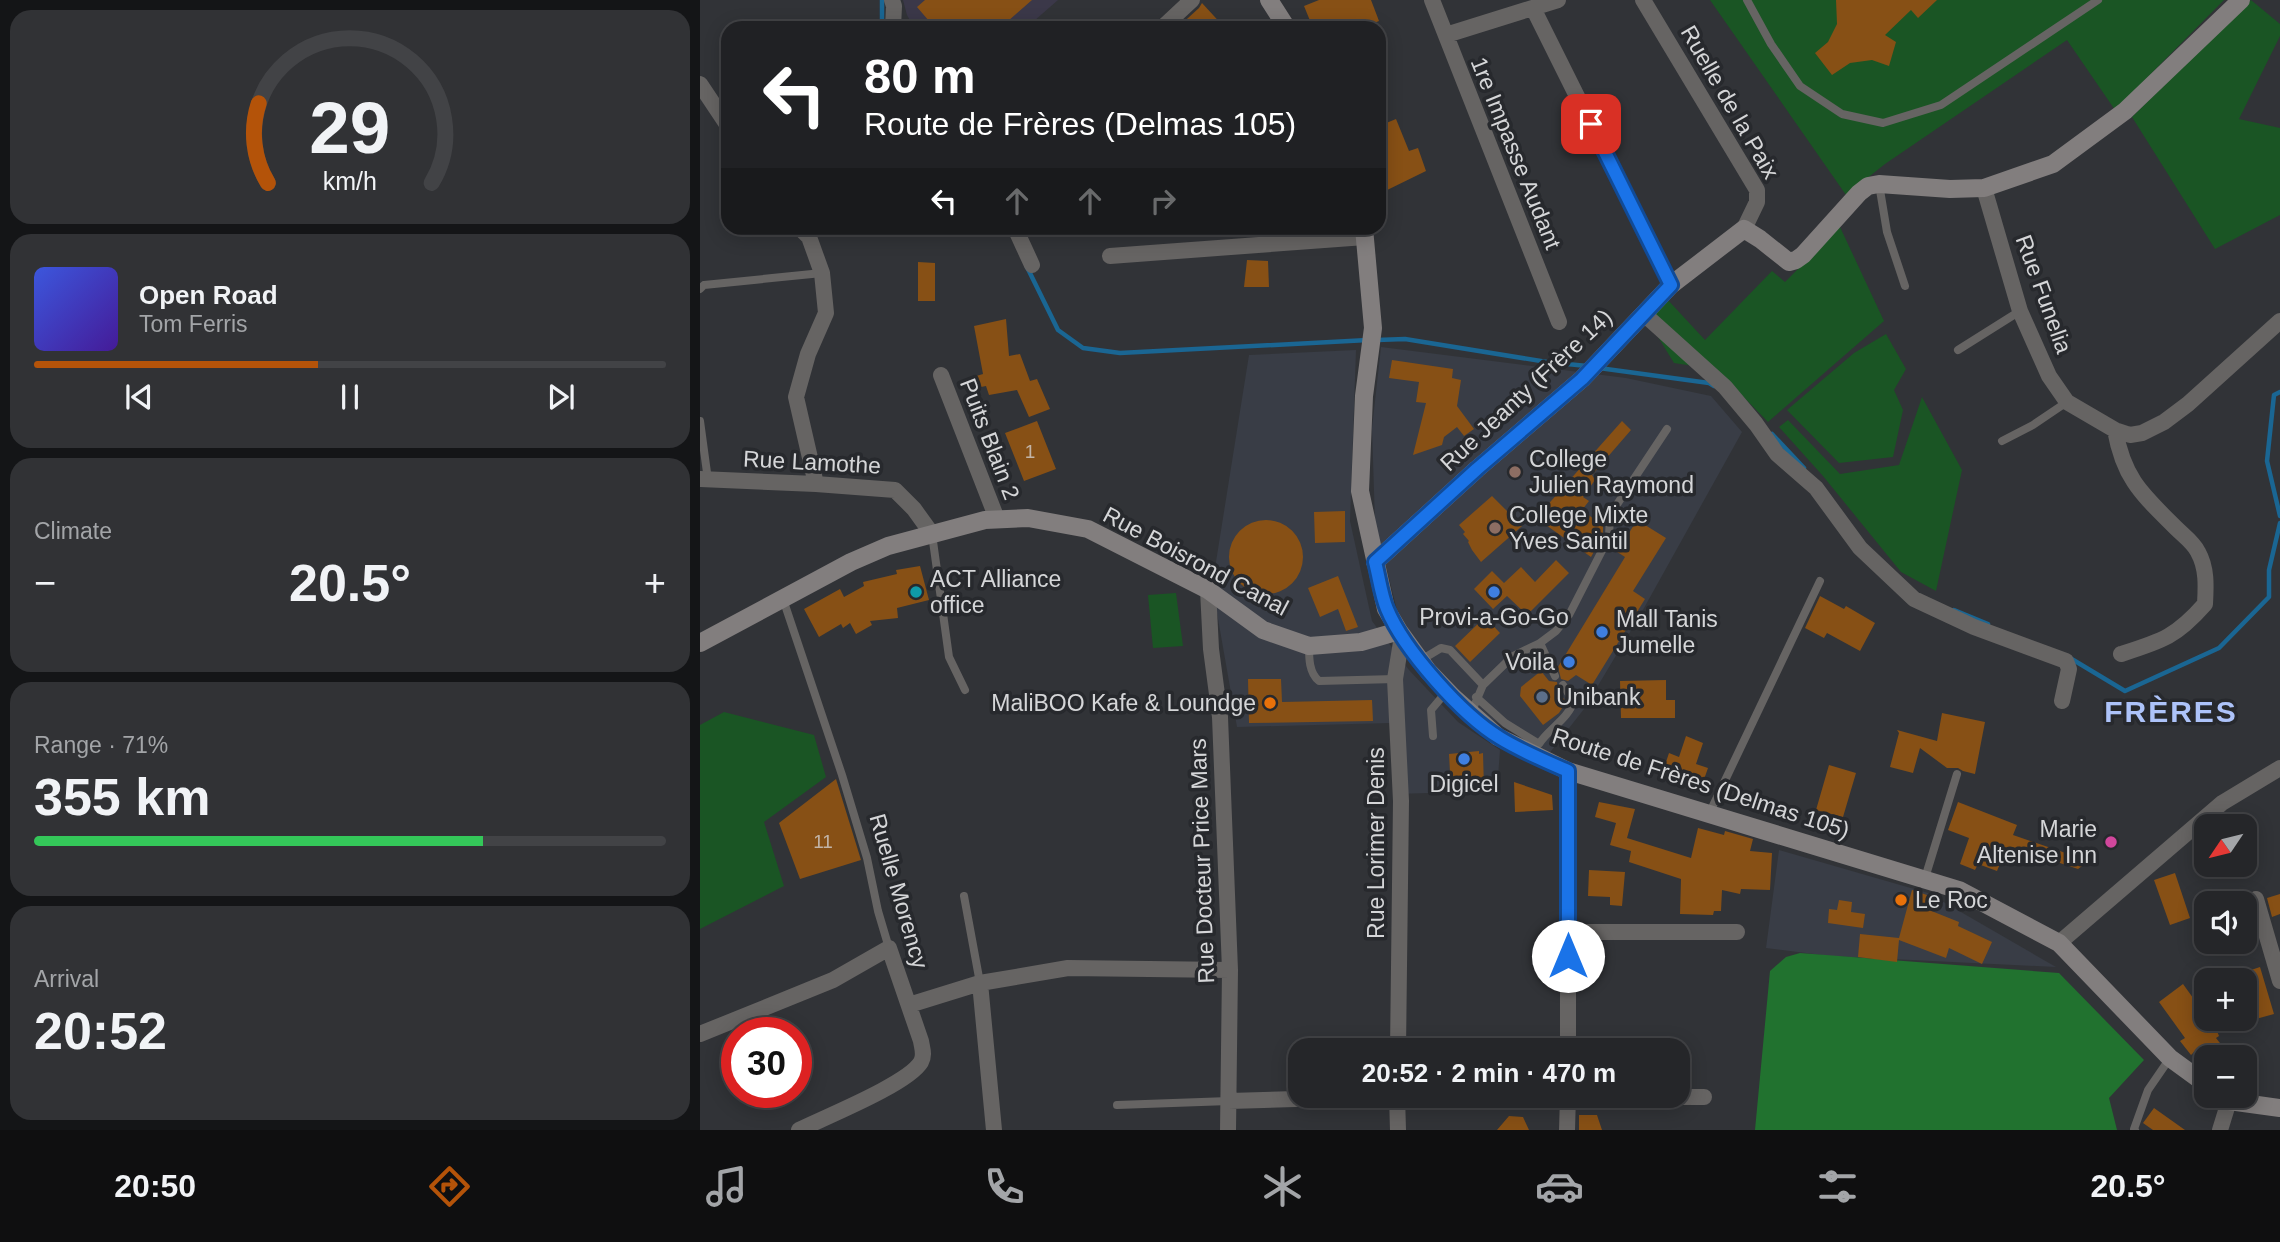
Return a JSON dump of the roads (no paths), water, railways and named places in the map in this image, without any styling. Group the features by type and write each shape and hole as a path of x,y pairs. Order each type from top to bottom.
{"street":[{"path":"892,0 893,21"},
{"path":"1169,21 1192,0"},
{"name":"1re Impasse Audant","path":"1432,0 1559,322"},
{"path":"1446,35 1558,0"},
{"name":"Ruelle de la Paix","path":"1643,0 1757,190 1758,202 1744,229"},
{"path":"1744,229 1785,261 1796,260 1868,186 1879,184 1951,189 1984,188 2053,164 2125,111 2241,0"},
{"path":"1274,1 1284,21"},
{"path":"1533,8 1671,285"},
{"path":"700,84 721,116"},
{"name":"Rue Funelia","path":"1984,188 2020,311 2049,376 2067,402 2115,430"},
{"name":"Rue Jeanty (Frère 14)","path":"1375,562 1477,469 1582,379 1671,285 1744,229"},
{"path":"807,235 822,273 826,313 808,354 796,397 816,484"},
{"path":"1018,235 1032,265"},
{"path":"1110,256 1333,235"},
{"name":"Route de Frères (Delmas 105)","path":"1365,235 1373,328 1364,396 1360,491 1386,608 1421,661 1447,691 1474,706 1498,737 1536,750 1568,771 1959,890 2059,943 2170,1058 2194,1076"},
{"path":"1644,314 1726,387 1756,424 1768,444 1816,488 1860,548 1914,599 1974,627 2066,661 2069,676 2062,701"},
{"path":"2121,654 2162,641 2187,625 2205,604 2206,575 2198,551 2141,493 2130,477 2115,430 2130,435 2142,433 2164,422 2188,404 2280,321"},
{"name":"Puits Blain 2","path":"941,375 997,519"},
{"name":"Rue Lamothe","path":"704,479 895,490 914,509 932,534"},
{"name":"Rue Boisrond Canal","path":"700,643 851,562 888,546 985,520 1028,518 1088,529 1208,590 1263,630 1309,646 1361,642 1401,633"},
{"name":"Rue Docteur Price Mars","path":"1208,590 1211,649 1220,717 1230,970 1228,1130"},
{"name":"Rue Lorimer Denis","path":"1398,1038 1401,801 1395,679 1401,633"},
{"path":"2059,943 2222,803 2280,768"},
{"path":"1568,771 1568,1038"},
{"path":"2257,902 2280,981"},
{"path":"1568,932 1737,932"},
{"path":"700,1034 833,980 889,948"},
{"name":"Ruelle Morency","path":"799,1130 911,1073 924,1055 889,948"},
{"path":"909,1005 980,983 1068,968 1230,970"},
{"path":"980,983 994,1130"},
{"path":"1690,1097 1704,1097"},
{"path":"1229,1101 1288,1099"},
{"path":"2257,1104 2280,1108"},
{"path":"1397,1108 1398,1130"},
{"path":"1567,1130 1568,1108"},
{"path":"2220,1130 2223,1108"}],"lane":[{"path":"1747,0 1771,44 1800,86 1842,114 1883,123 1941,105 2098,0"},
{"path":"1879,184 1887,232 1905,286"},
{"path":"700,289 704,285 822,273"},
{"path":"1958,350 2020,311"},
{"path":"2002,441 2033,425 2067,402"},
{"path":"700,421 704,479"},
{"path":"1474,706 1483,685 1513,656 1541,643 1556,631 1569,615 1609,537 1610,515 1667,429"},
{"path":"932,534 949,657 965,690"},
{"path":"1709,814 1820,581"},
{"name":"Ruelle Morency","path":"783,599 842,775 889,948"},
{"path":"1541,643 1555,676"},
{"path":"1309,646 1314,676 1319,681 1395,679"},
{"path":"1421,661 1441,649 1450,650 1483,685"},
{"path":"1536,750 1543,736 1572,706 1573,701 1563,685"},
{"path":"1433,736 1431,710 1447,691"},
{"path":"1925,878 1957,774"},
{"path":"964,896 980,983"},
{"path":"2135,1130 2148,1090 2170,1058"},
{"path":"1117,1105 1229,1101"}],"waterway":[{"path":"882,0 882,21"},
{"path":"1027,267 1058,330 1083,348 1120,353 1368,340"},
{"path":"1377,340 1405,339 1587,366"},
{"path":"1599,368 1709,383 1714,386"},
{"path":"2280,392 2274,395 2267,461 2280,516"},
{"path":"1772,434 1804,468"},
{"path":"2070,658 2125,691 2219,648 2269,597 2269,570 2280,523"},
{"path":"1954,610 1988,624"}],"place":[{"name":"College Julien Raymond","path":"1515,472"},
{"name":"College Mixte Yves Saintil","path":"1495,528"},
{"name":"ACT Alliance office","path":"916,592"},
{"name":"Provi-a-Go-Go","path":"1494,592"},
{"name":"Mall Tanis Jumelle","path":"1602,632"},
{"name":"Voila","path":"1569,662"},
{"name":"Unibank","path":"1542,697"},
{"name":"MaliBOO Kafe & Loundge","path":"1270,703"},
{"name":"Digicel","path":"1464,759"},
{"name":"Marie Altenise Inn","path":"2111,842"},
{"name":"Le Roc","path":"1901,900"}],"district":[{"name":"FRÈRES","path":"2171,712"}]}
